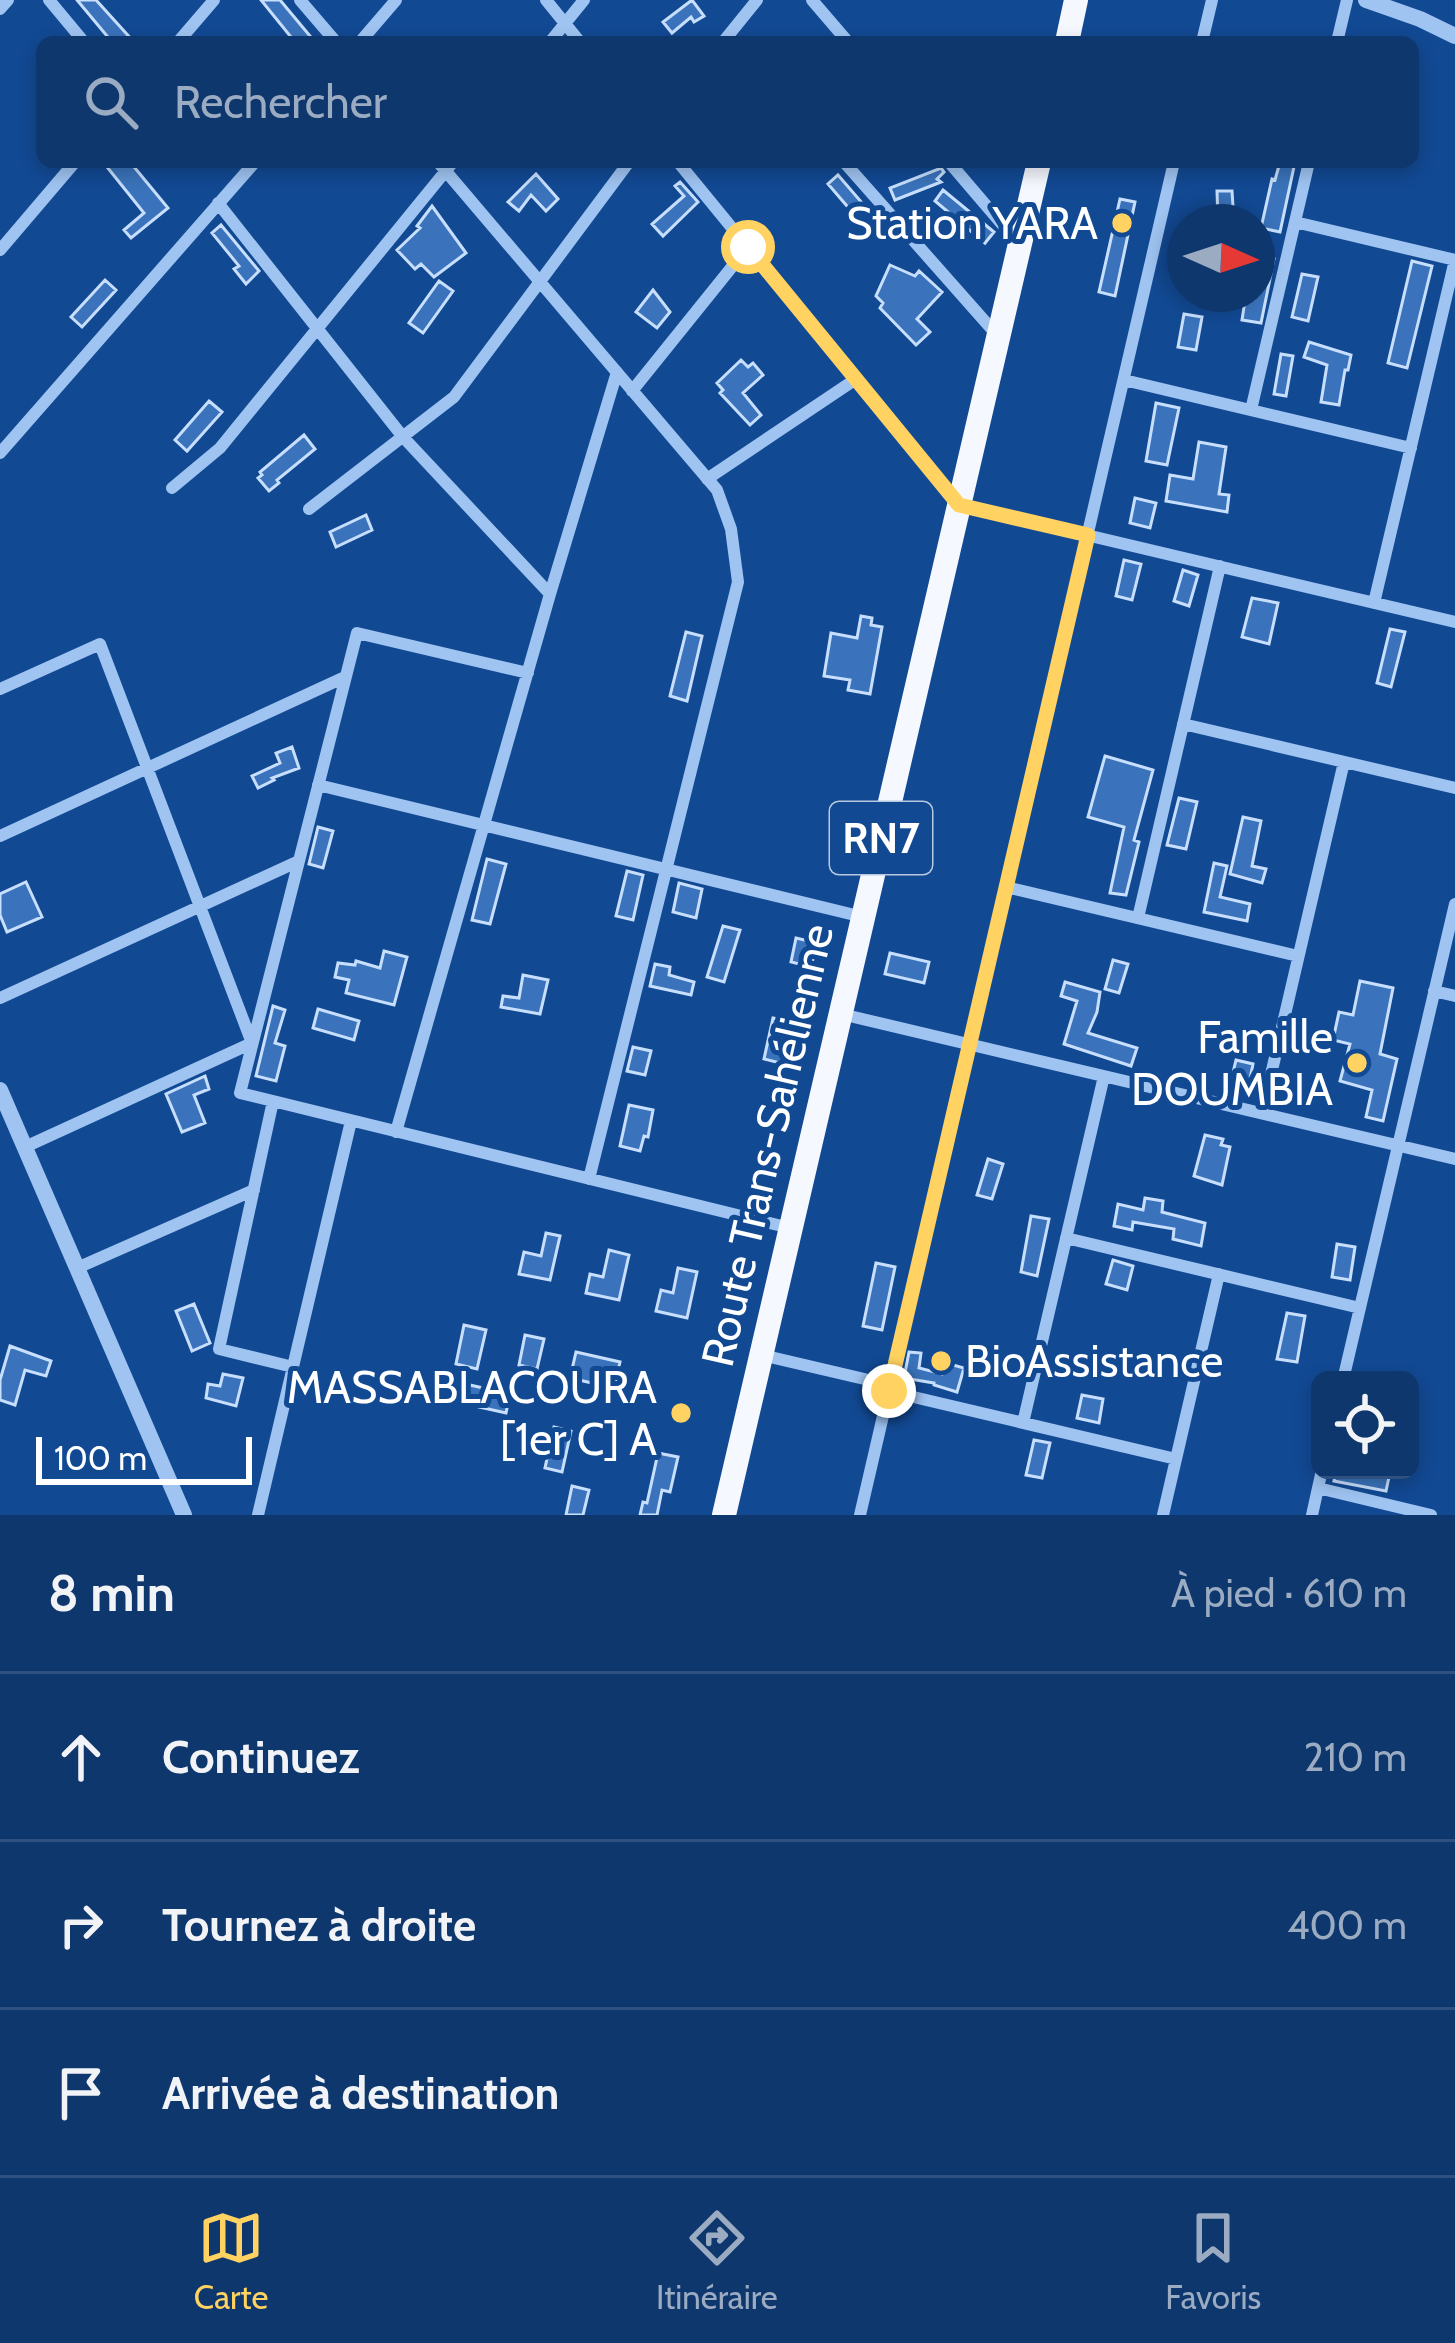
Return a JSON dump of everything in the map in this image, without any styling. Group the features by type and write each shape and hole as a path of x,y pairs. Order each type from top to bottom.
{"highway":[{"path":"1067,36 1076,0"},
{"name":"Route Trans-Sahélienne","path":"727,1514 1038,168"}],"street":[{"path":"0,9 8,0"},
{"path":"49,0 79,36"},
{"path":"183,36 214,0"},
{"path":"300,0 331,36"},
{"path":"365,36 396,0"},
{"path":"546,0 575,36"},
{"path":"555,36 584,0"},
{"path":"732,36 757,0"},
{"path":"812,0 843,36"},
{"path":"1203,36 1212,0"},
{"path":"1338,36 1347,0"},
{"path":"1366,0 1455,36"},
{"path":"0,250 70,168"},
{"path":"0,453 250,168"},
{"path":"172,488 220,448 444,168"},
{"path":"448,168 717,490 731,529 737,582 589,1179"},
{"path":"309,509 454,397 624,168"},
{"path":"683,168 959,505 1455,622"},
{"path":"849,168 998,336"},
{"path":"954,168 1019,245"},
{"path":"860,1515 1173,168"},
{"path":"1251,410 1308,168"},
{"path":"218,203 403,437 550,594"},
{"path":"1294,222 1455,260 1374,603"},
{"path":"632,391 748,247"},
{"path":"396,1132 617,372"},
{"path":"707,479 856,379"},
{"path":"1124,380 1411,448"},
{"path":"1138,918 1220,566"},
{"path":"527,674 357,633 240,1093 791,1228"},
{"path":"0,688 100,644 252,1043"},
{"path":"0,836 346,677"},
{"path":"1183,724 1455,788"},
{"path":"1262,1114 1344,762"},
{"path":"318,784 863,916"},
{"path":"0,998 298,861"},
{"path":"1006,887 1298,956"},
{"path":"1345,1371 1455,904"},
{"path":"1435,991 1455,996"},
{"path":"841,1014 1455,1159"},
{"path":"25,1148 252,1043"},
{"path":"1023,1423 1104,1076"},
{"path":"0,1090 184,1515"},
{"path":"273,1101 219,1349 292,1366"},
{"path":"258,1515 351,1121"},
{"path":"76,1268 254,1190"},
{"path":"1066,1238 1360,1308"},
{"path":"1163,1515 1219,1274"},
{"path":"762,1355 1176,1459"},
{"path":"1312,1515 1320,1479"},
{"path":"1318,1488 1431,1515"}],"building":[{"path":"77,0 96,0 129,36 107,36"},
{"path":"261,0 280,0 310,36 290,36"},
{"path":"692,0 704,16 694,22 691,17 672,33 663,22"},
{"path":"108,168 135,168 168,208 131,238 124,230 144,213"},
{"path":"941,168 944,172 937,179 941,182 895,200 890,188"},
{"path":"1278,168 1294,168 1280,232 1275,231 1275,204 1266,204"},
{"path":"536,174 558,199 546,211 531,195 519,211 508,202"},
{"path":"838,175 863,204 853,213 828,184"},
{"path":"680,182 698,202 663,236 652,224 684,196 675,186"},
{"path":"943,190 994,232 985,243 935,201"},
{"path":"1217,191 1232,191 1233,204 1217,204"},
{"path":"1120,199 1135,202 1115,296 1099,292"},
{"path":"432,206 466,253 434,277 421,264 415,269 397,250 420,228"},
{"path":"221,225 259,271 246,284 234,269 239,266 212,233"},
{"path":"1412,261 1432,266 1407,368 1388,363"},
{"path":"890,265 915,276 919,271 942,292 917,319 930,332 916,345 880,308 883,303 876,296"},
{"path":"1302,274 1318,277 1308,321 1292,317"},
{"path":"105,280 116,290 82,327 71,317"},
{"path":"439,281 453,291 423,333 409,323"},
{"path":"653,290 670,312 657,328 636,312"},
{"path":"1243,312 1263,312 1261,323 1242,320"},
{"path":"1184,314 1202,317 1196,350 1178,347"},
{"path":"1309,342 1351,355 1339,405 1321,402 1327,365 1304,357"},
{"path":"1281,354 1293,356 1286,396 1274,394"},
{"path":"741,360 748,367 753,363 763,375 743,393 761,415 750,425 720,393 723,390 717,383"},
{"path":"209,401 222,412 187,451 175,440"},
{"path":"1156,403 1179,408 1167,465 1146,461"},
{"path":"304,435 315,449 269,491 258,478 260,472"},
{"path":"1199,442 1226,447 1219,494 1229,495 1227,512 1166,501 1170,475 1193,479"},
{"path":"1135,498 1156,503 1150,528 1130,523"},
{"path":"366,515 372,530 336,547 330,532"},
{"path":"1124,560 1141,564 1132,600 1116,596"},
{"path":"1183,570 1198,575 1189,606 1174,601"},
{"path":"1252,598 1278,603 1269,644 1242,637"},
{"path":"861,616 882,627 870,694 848,690 850,680 824,676 831,633 857,638"},
{"path":"1390,629 1405,632 1391,687 1377,683"},
{"path":"686,632 702,636 687,701 670,696"},
{"path":"292,747 299,768 258,788 252,776 280,763 276,753"},
{"path":"1105,756 1153,770 1134,840 1139,842 1126,895 1110,893 1124,827 1088,817"},
{"path":"1179,798 1197,802 1186,849 1167,845"},
{"path":"1243,817 1261,821 1252,866 1266,869 1262,883 1230,874"},
{"path":"318,827 333,831 323,868 309,864"},
{"path":"487,859 506,864 490,924 472,920"},
{"path":"1214,863 1227,866 1220,897 1250,904 1247,921 1204,912"},
{"path":"627,871 643,875 633,920 616,916"},
{"path":"26,882 42,917 7,932 0,915 0,894"},
{"path":"679,883 702,889 696,918 673,912"},
{"path":"723,926 740,930 724,982 707,977"},
{"path":"796,938 817,943 811,967 791,962"},
{"path":"384,951 407,957 394,1005 346,993 349,980 335,977 338,963 355,965 356,961 380,968"},
{"path":"890,953 929,962 924,983 885,974"},
{"path":"1113,960 1128,964 1119,993 1105,989"},
{"path":"655,964 670,967 669,975 694,982 691,995 650,986"},
{"path":"523,975 548,980 540,1014 501,1007 503,996 519,998"},
{"path":"1360,981 1393,988 1380,1054 1397,1059 1383,1121 1366,1117 1372,1090 1340,1081 1350,1044 1333,1040 1339,1012 1353,1015"},
{"path":"1065,982 1100,992 1088,1033 1137,1048 1131,1066 1064,1044 1077,1001 1061,996"},
{"path":"273,1006 285,1010 275,1043 285,1046 276,1081 256,1076"},
{"path":"318,1009 359,1021 354,1040 313,1028"},
{"path":"773,1018 794,1022 784,1064 764,1059"},
{"path":"633,1047 651,1051 645,1075 627,1071"},
{"path":"1236,1060 1253,1064 1248,1089 1230,1085"},
{"path":"205,1076 209,1089 194,1095 205,1123 182,1132 166,1094"},
{"path":"629,1105 653,1110 640,1151 620,1146"},
{"path":"1205,1135 1223,1139 1221,1145 1230,1147 1222,1185 1194,1176"},
{"path":"988,1159 1003,1164 992,1199 977,1195"},
{"path":"1145,1198 1163,1201 1162,1212 1205,1223 1201,1246 1173,1239 1174,1229 1133,1222 1132,1230 1114,1226 1118,1204 1143,1210"},
{"path":"1031,1216 1049,1219 1037,1276 1021,1272"},
{"path":"546,1233 560,1236 550,1280 519,1274 524,1252 541,1256"},
{"path":"1337,1244 1355,1247 1350,1280 1332,1277"},
{"path":"609,1250 629,1255 619,1300 586,1293 590,1274 603,1277"},
{"path":"1113,1260 1133,1266 1127,1290 1106,1284"},
{"path":"876,1263 895,1267 882,1330 863,1326"},
{"path":"678,1268 697,1272 687,1318 656,1311 661,1290 673,1293"},
{"path":"194,1304 210,1343 192,1351 176,1311"},
{"path":"1287,1313 1305,1316 1297,1362 1277,1359"},
{"path":"464,1325 486,1330 477,1369 456,1364"},
{"path":"525,1335 544,1339 537,1369 519,1365"},
{"path":"10,1346 51,1361 46,1376 25,1370 15,1405 0,1400 0,1380"},
{"path":"576,1352 620,1362 614,1388 570,1378"},
{"path":"909,1352 921,1353 919,1368 942,1374 946,1363 964,1368 957,1392 904,1378"},
{"path":"223,1374 243,1378 236,1406 206,1398 208,1384 220,1386"},
{"path":"470,1385 510,1394 506,1413 466,1404"},
{"path":"1082,1395 1103,1399 1099,1423 1077,1418"},
{"path":"554,1427 571,1431 562,1472 545,1468"},
{"path":"1034,1440 1050,1443 1042,1478 1026,1475"},
{"path":"658,1453 678,1457 670,1492 662,1490 657,1515 640,1515 643,1502 647,1503"},
{"path":"1334,1479 1389,1479 1386,1491"},
{"path":"572,1486 589,1490 583,1515 566,1515"}],"place":[{"name":"Station YARA","path":"1122,223"},
{"name":"Famille DOUMBIA","path":"1357,1063"},
{"name":"BioAssistance","path":"941,1361"},
{"name":"MASSABLACOURA [1er C] A","path":"681,1413"}],"route":[{"path":"748,247 959,505 1088,535 889,1391"}]}
